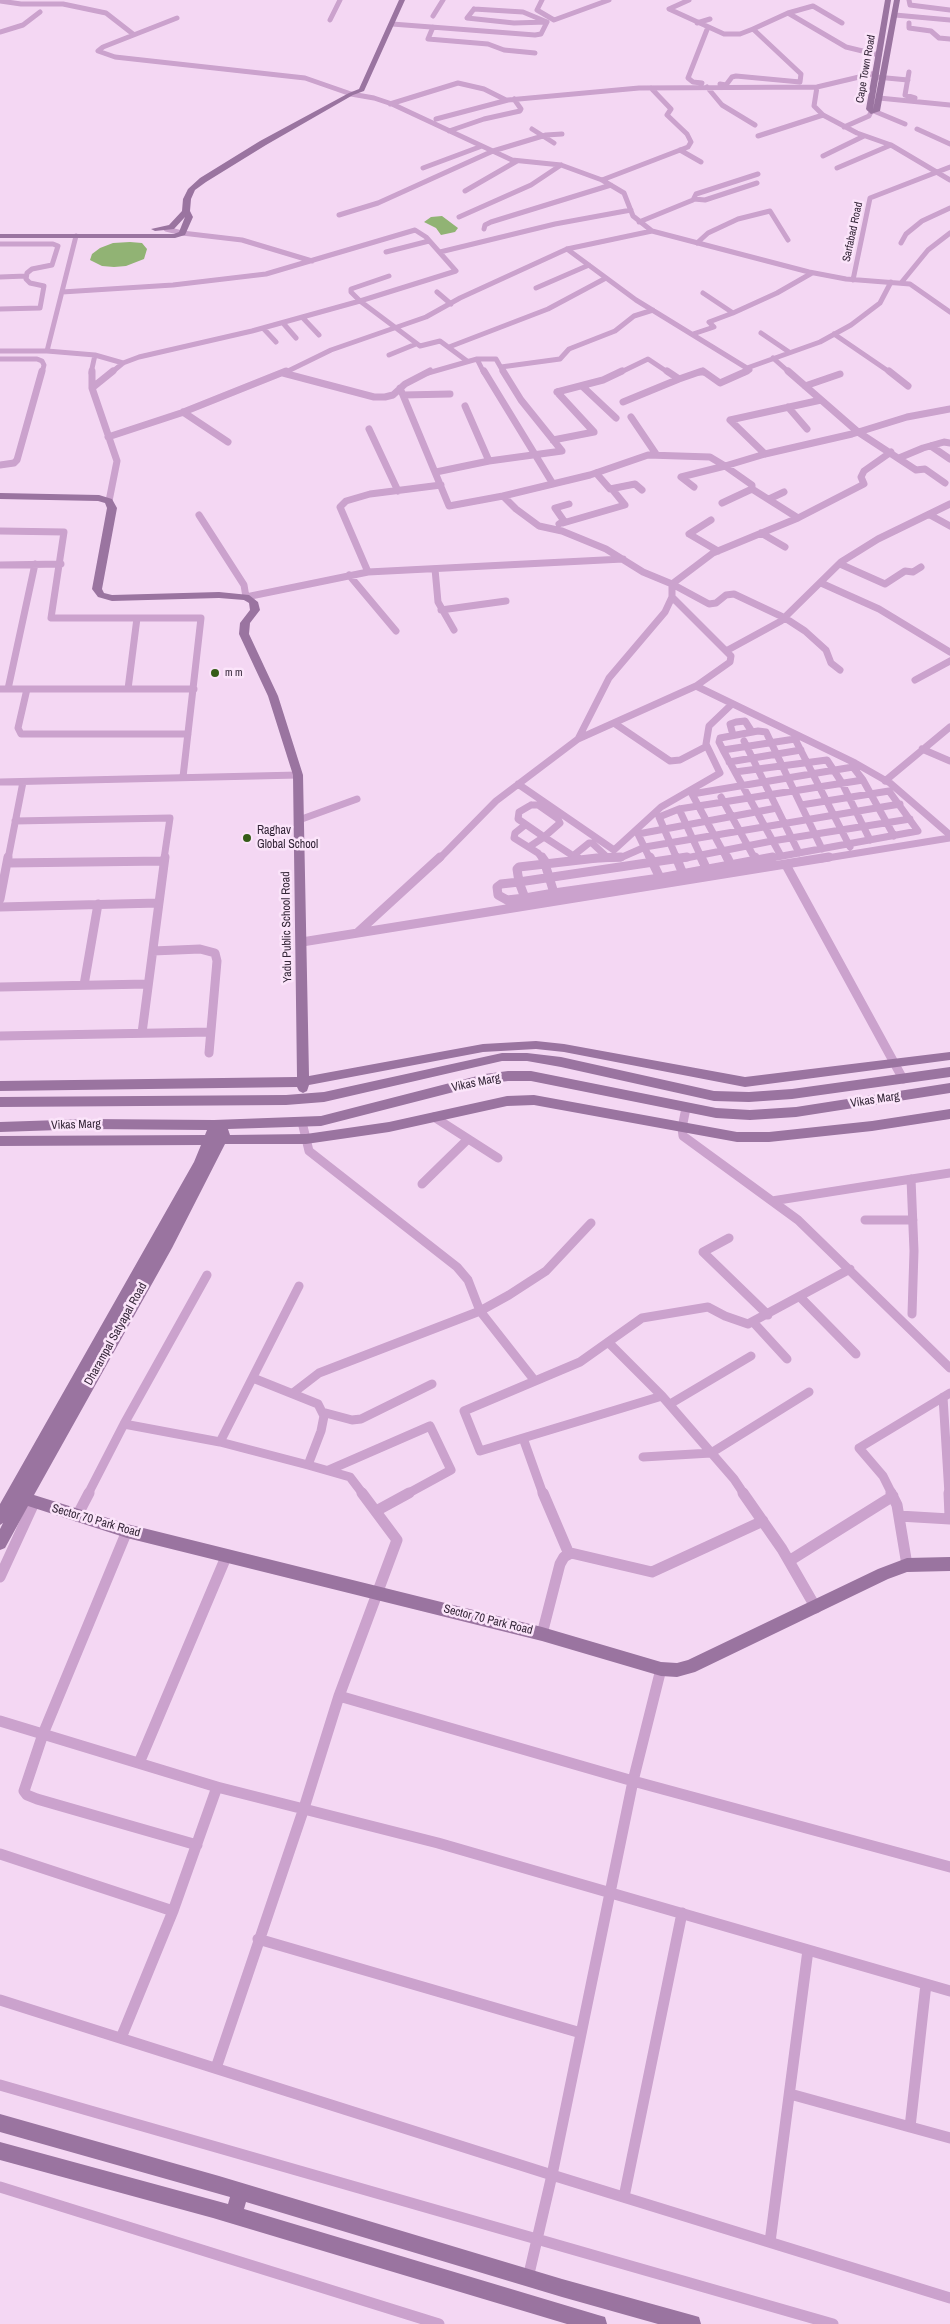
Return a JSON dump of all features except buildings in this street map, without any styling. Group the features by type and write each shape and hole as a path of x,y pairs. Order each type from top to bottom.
{"street":[{"path":"63,4 74,0"},
{"path":"330,20 340,0"},
{"path":"351,94 394,0"},
{"path":"0,236 175,236 182,233 189,217 186,211 187,199 192,189 203,180 263,143 351,94 362,90 402,0"},
{"path":"442,0 433,17 428,38 488,44 504,50 535,53"},
{"path":"542,0 537,10 554,20 609,0"},
{"path":"689,0 668,9 724,34 740,34 788,13 813,6 842,23"},
{"name":"Cape Town Road","path":"872,111 875,75 888,0"},
{"name":"Cape Town Road","path":"872,111 880,98 897,0"},
{"path":"909,0 910,5 950,10"},
{"path":"0,1 21,4 63,4 106,13 124,25 133,34"},
{"path":"474,9 495,9 531,14 547,22 477,20 468,19 466,16 474,9"},
{"path":"0,32 23,25 40,12"},
{"path":"788,13 846,47 879,55"},
{"path":"177,18 133,34 98,51 115,57 305,78 351,94 390,104 517,161 561,165 602,180 624,193 631,210 639,222 652,231 812,273 853,280 901,283 916,287 950,312"},
{"path":"894,18 950,20"},
{"path":"894,18 909,22 938,22 939,19"},
{"path":"697,23 710,19"},
{"path":"392,22 535,36 541,34 547,22"},
{"path":"909,22 909,28 931,31 939,38 950,39"},
{"path":"708,27 688,78 690,80 726,85 736,76 800,82 801,74 791,62 753,29"},
{"path":"909,72 906,96 950,103"},
{"path":"436,119 506,100 651,88 817,87 875,75 884,80 908,82"},
{"path":"390,104 458,83 484,89 506,100"},
{"path":"707,87 722,105 755,125"},
{"path":"817,87 814,106 823,115 864,136 891,145 950,180"},
{"path":"602,180 688,147 691,142 687,134 667,115 672,109 651,88"},
{"path":"880,98 950,103"},
{"path":"449,131 484,119 520,111 521,109 514,99"},
{"path":"844,127 869,116 872,111 905,124"},
{"path":"758,136 823,115"},
{"path":"532,129 554,143"},
{"path":"917,129 950,144"},
{"path":"339,215 378,203 493,151 543,136 562,134"},
{"path":"823,156 864,136"},
{"path":"837,168 891,145"},
{"path":"423,168 482,146"},
{"path":"680,150 702,162"},
{"path":"465,191 517,161"},
{"path":"460,217 530,186 561,165"},
{"path":"936,173 950,167"},
{"name":"Sarfabad Road","path":"853,280 870,198 936,173"},
{"path":"694,199 696,194 758,174"},
{"path":"639,222 694,199 704,201 757,183"},
{"path":"484,229 485,225 491,222 611,185"},
{"path":"901,242 906,234 922,221 950,208"},
{"path":"440,252 555,224 631,210"},
{"path":"166,229 186,211"},
{"path":"697,243 708,233 738,219 770,211 788,240"},
{"path":"0,230 166,229 182,233 242,240 312,261"},
{"path":"62,292 129,289 266,274 411,230 418,231 429,241 456,271 303,318 139,357 123,363 92,388"},
{"path":"108,437 183,412 283,373 331,350 426,317 567,249 652,231"},
{"path":"901,283 928,250 950,233"},
{"path":"47,350 76,236"},
{"path":"386,252 429,241"},
{"path":"0,244 53,244 58,246 52,265 32,269 26,276 0,277"},
{"path":"567,249 654,310 750,370 720,383 703,371 623,402"},
{"path":"536,288 589,265"},
{"path":"693,334 714,327 709,322 777,293 812,273"},
{"path":"0,309 40,308 44,286 30,283 26,276"},
{"path":"389,276 351,289 351,292 416,344 422,347 440,341 467,361"},
{"path":"449,347 548,309 606,278"},
{"path":"747,368 834,334 851,325 880,303 891,282"},
{"path":"436,292 451,304"},
{"path":"703,293 733,313"},
{"path":"501,367 560,360 569,349 615,331 634,316 654,310"},
{"path":"303,318 319,335"},
{"path":"283,323 296,338"},
{"path":"263,328 276,342"},
{"path":"761,333 789,352"},
{"path":"834,334 876,361 908,386"},
{"path":"389,355 416,344"},
{"path":"0,351 47,350 95,355 123,363"},
{"path":"95,355 90,375 92,388 117,460 109,501 112,508 96,589 101,594 112,598 219,595 246,597 368,572 623,558"},
{"path":"401,392 405,384 433,370 467,361 494,358 521,400 562,451 489,461 436,472"},
{"path":"773,358 858,432 916,470 925,470 945,483"},
{"path":"0,359 37,359 44,365 17,460 14,463 0,465"},
{"path":"478,359 496,396 553,484"},
{"path":"553,440 594,432 557,392 603,380 648,359 679,379"},
{"path":"283,373 374,397 401,392 450,394"},
{"path":"805,386 840,374"},
{"path":"582,386 616,418"},
{"path":"401,392 449,506 553,484 596,473 642,456 656,454 710,457 752,485 752,489 798,518"},
{"path":"765,454 730,420 821,400"},
{"path":"465,406 489,461"},
{"path":"788,407 807,429"},
{"path":"694,487 682,477 765,454 858,432 907,417 950,409"},
{"path":"183,412 228,442"},
{"path":"631,418 656,454"},
{"path":"370,428 398,491"},
{"path":"899,458 944,442 950,443"},
{"path":"931,446 950,460"},
{"path":"672,584 703,559 718,551 798,518 864,484 861,477 864,471 891,452"},
{"path":"547,528 625,505 596,473"},
{"path":"612,489 628,488 635,484 642,490"},
{"path":"368,572 340,507 346,501 370,494 441,485"},
{"path":"722,503 752,489"},
{"path":"769,499 784,492"},
{"path":"0,496 99,498 109,501"},
{"path":"503,496 529,520 606,549 623,558 642,572 672,584 709,604 716,603 726,595 734,594 784,618 805,632 826,650 831,663 840,670"},
{"path":"563,523 555,508 569,504"},
{"path":"726,651 784,618 840,564 878,539 950,504"},
{"name":"Yadu Public School Road","path":"199,515 244,585 246,597 253,602 255,610 245,623 244,634 273,696 298,775 304,1098"},
{"path":"930,515 950,526"},
{"path":"711,520 690,534 718,551"},
{"path":"0,531 64,532 61,564 51,618 202,618 183,777"},
{"path":"761,533 785,547"},
{"path":"35,564 4,689 194,690"},
{"path":"0,565 61,564"},
{"path":"840,564 886,584 905,572 913,572 921,567"},
{"path":"435,569 438,602 454,630"},
{"path":"349,575 396,631"},
{"path":"822,583 879,610 950,652"},
{"path":"578,739 608,678 665,612 672,597 672,584"},
{"path":"357,933 428,870 496,801 578,739 696,686 730,662 731,656 672,597"},
{"path":"441,610 506,601"},
{"path":"128,689 137,618"},
{"path":"915,680 950,661"},
{"path":"696,686 885,780 929,815 950,837"},
{"path":"27,689 18,728 18,732 22,734 188,734"},
{"path":"518,784 614,850 662,807 720,773 707,746 709,726 732,704"},
{"path":"733,735 730,724 736,722 745,722 752,732"},
{"path":"614,723 670,761 680,760 707,746"},
{"path":"885,780 950,727"},
{"path":"781,856 729,762 719,742 720,738 764,731 777,754 822,849"},
{"path":"741,734 799,853"},
{"path":"723,750 796,740 840,830 854,854"},
{"path":"922,749 950,761"},
{"path":"729,762 801,750"},
{"path":"735,772 824,759 842,783 870,840"},
{"path":"731,865 692,794 853,767 863,780 894,836"},
{"path":"0,782 298,775"},
{"path":"683,874 659,817 679,809 863,780"},
{"path":"0,899 23,782"},
{"path":"717,790 756,860"},
{"path":"801,805 889,791 900,804 910,819 918,831 660,878 635,885 581,889 507,900 498,895 497,887 502,884 653,864 772,841 910,819"},
{"path":"299,820 357,800"},
{"path":"525,898 519,882 518,867 574,859 620,858 645,847 878,806 900,804"},
{"path":"529,846 544,837 560,823 558,819 538,805 531,805 519,812 518,819 544,837 574,859"},
{"path":"660,878 638,834 777,808"},
{"path":"679,809 702,855 707,870"},
{"path":"15,821 170,818 142,1033"},
{"path":"526,825 514,833 514,838 529,846 544,858 554,893"},
{"path":"302,942 635,885 786,865 950,837"},
{"path":"581,889 575,874 574,859 589,843 608,858"},
{"path":"597,858 607,886"},
{"path":"620,858 635,885"},
{"path":"7,863 164,861"},
{"path":"786,865 896,1063 903,1079"},
{"path":"0,906 158,903"},
{"path":"84,985 98,904"},
{"path":"153,951 200,949 216,952 217,961 209,1053"},
{"path":"0,987 147,984"},
{"path":"0,1036 210,1032"},
{"path":"0,1086 303,1082 483,1048 536,1045 564,1048 745,1082 950,1056"},
{"name":"Vikas Marg","path":"0,1102 324,1097 502,1057 528,1057 561,1062 714,1096 749,1097 792,1094 950,1072"},
{"name":"Vikas Marg","path":"0,1127 89,1124 214,1125 321,1121 414,1099 485,1079 531,1076 686,1108 716,1113 750,1115 796,1112 950,1088"},
{"path":"399,1079 416,1084 418,1091 414,1099"},
{"path":"0,1141 306,1139 389,1127 507,1101 534,1100 737,1137 769,1137 872,1126 950,1114"},
{"path":"686,1108 682,1128 683,1136 688,1141 798,1220 950,1368"},
{"path":"434,1117 498,1158"},
{"path":"302,1122 309,1151 457,1267 468,1280 480,1311 535,1381"},
{"name":"Dharampal Satyapal Road","path":"0,1543 200,1163 229,1124"},
{"name":"Dharampal Satyapal Road","path":"214,1125 216,1139"},
{"path":"422,1184 468,1139"},
{"path":"772,1201 950,1173"},
{"path":"911,1179 912,1314"},
{"path":"865,1220 912,1220"},
{"path":"293,1393 319,1374 480,1311 546,1271 592,1222"},
{"path":"728,1238 703,1252 768,1315"},
{"path":"662,1396 480,1451 464,1411 580,1362 642,1318 708,1306 739,1323 748,1324 768,1315 850,1269"},
{"path":"78,1516 124,1424 207,1274"},
{"path":"220,1442 299,1286"},
{"path":"800,1297 856,1354"},
{"path":"754,1322 787,1359"},
{"path":"608,1342 670,1404 734,1479 789,1561 816,1608"},
{"path":"670,1404 751,1356"},
{"path":"253,1378 318,1404 324,1416 321,1431 308,1464"},
{"path":"322,1412 352,1420 361,1419 432,1384"},
{"path":"643,1457 711,1453 809,1392"},
{"path":"898,1516 950,1517 946,1395 859,1448 883,1476 893,1496 907,1565"},
{"path":"124,1424 220,1442 350,1476 397,1540 376,1591 339,1696 304,1808 258,1939 216,2068"},
{"path":"329,1470 430,1426 451,1470 376,1511"},
{"path":"523,1438 537,1480 569,1554"},
{"path":"789,1561 893,1496"},
{"path":"0,1576 24,1499"},
{"name":"Dharampal Satyapal Road","path":"0,1518 24,1499"},
{"name":"Sector 70 Park Road","path":"24,1499 127,1531 226,1557 376,1591 542,1634 661,1669 677,1670 690,1667 816,1608 883,1574 907,1565 928,1563 950,1564"},
{"path":"542,1634 560,1564 564,1557 569,1554 578,1553 652,1572 763,1521"},
{"path":"127,1531 43,1734 24,1791 27,1795 197,1845"},
{"path":"139,1763 226,1557"},
{"path":"528,2278 552,2175 634,1781 661,1669"},
{"path":"339,1696 634,1781 950,1867"},
{"path":"0,1721 218,1787 438,1843 950,1991"},
{"path":"121,2038 173,1911 218,1787"},
{"path":"0,1854 173,1911"},
{"path":"624,2197 682,1913"},
{"path":"258,1939 581,2033"},
{"path":"770,2242 808,1950"},
{"path":"910,2127 926,1984"},
{"path":"0,2000 552,2175 950,2298"},
{"path":"0,2085 834,2324"},
{"path":"790,2094 950,2138"},
{"path":"0,2124 241,2192 528,2278 692,2324"},
{"path":"0,2151 234,2215 553,2317 598,2324"},
{"path":"0,2187 439,2324"},
{"path":"234,2215 241,2192"}],"shaded area":[{"path":"442,216 458,228 455,232 441,235 436,228 424,222 431,217"},
{"path":"113,243 142,243 147,249 144,259 126,266 114,267 102,266 90,260 92,254 100,248"}],"place":[{"name":"m m","path":"215,673"},
{"name":"Raghav Global School","path":"247,838"}]}
